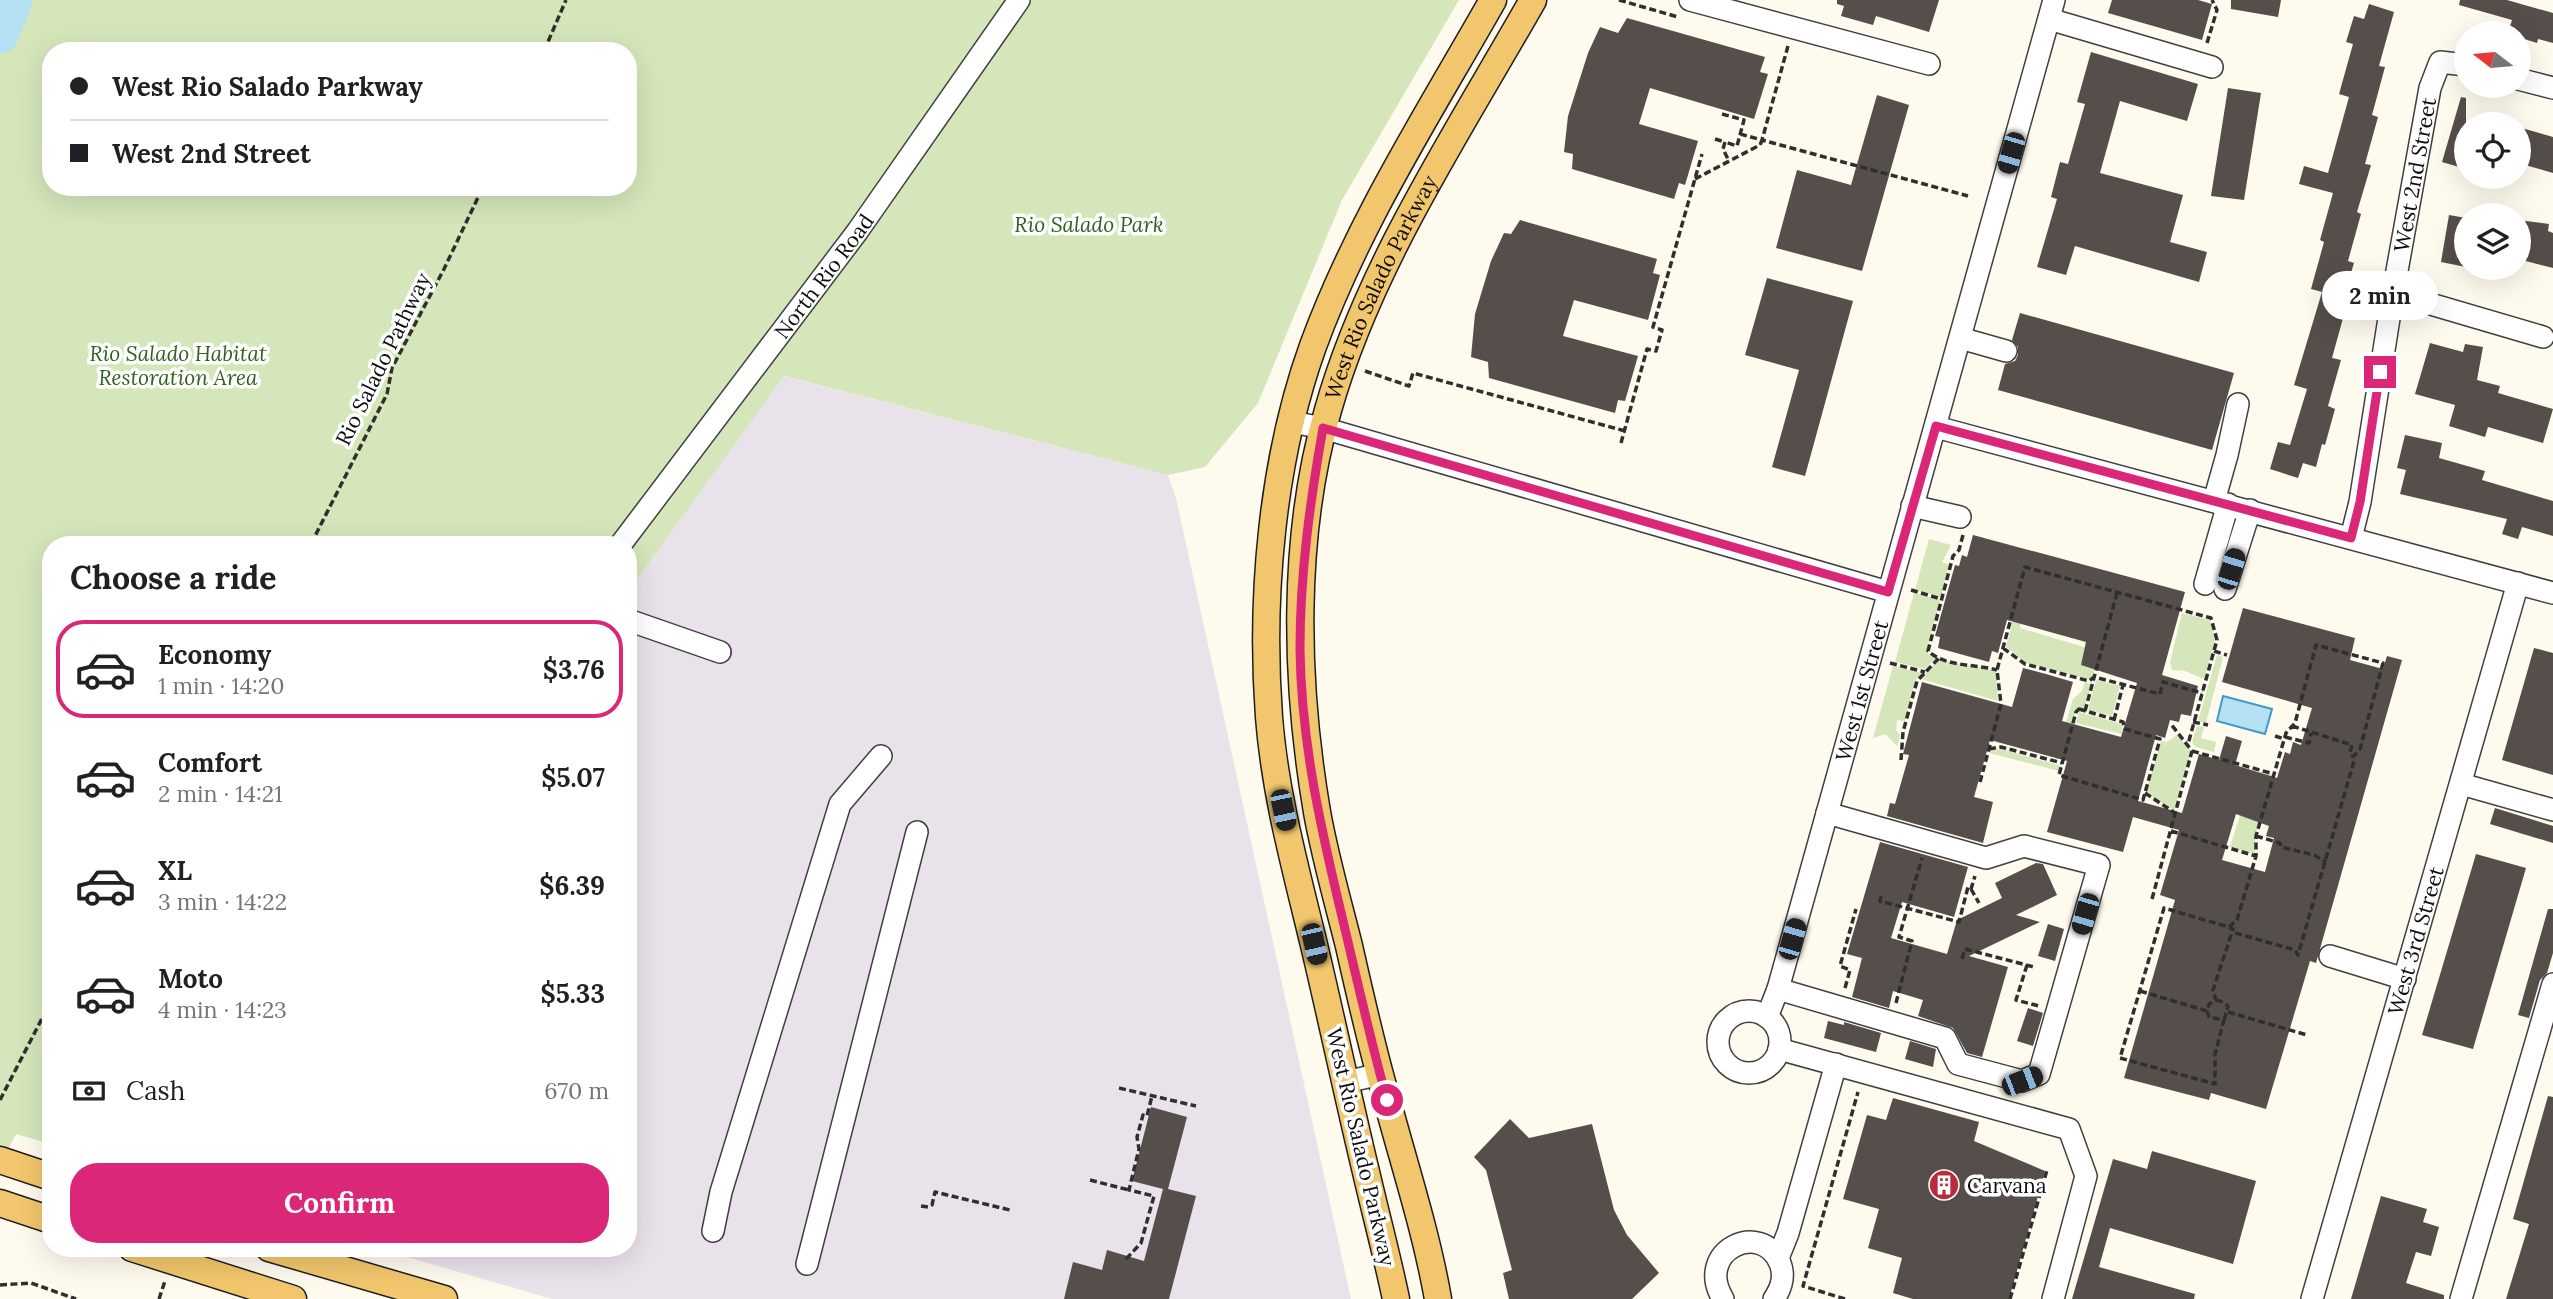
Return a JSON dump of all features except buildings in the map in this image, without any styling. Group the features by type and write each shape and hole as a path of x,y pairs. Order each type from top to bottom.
{"main road":[{"name":"West Rio Salado Parkway","path":"1396,1299 1290,846 1274,760 1265,638 1269,576 1279,488 1292,422 1312,349 1361,234 1401,157 1493,0"},
{"name":"West Rio Salado Parkway","path":"1438,1299 1318,817 1303,705 1300,652 1302,569 1307,519 1323,428 1349,349 1379,275 1533,0"},
{"path":"11,1163 42,1174"},
{"path":"1,1204 42,1217"},
{"path":"160,1257 293,1299"},
{"path":"300,1257 444,1299"}],"street":[{"name":"North Rio Road","path":"627,536 857,232 1019,0"},
{"path":"1690,0 1929,64"},
{"path":"2052,9 2208,57"},
{"name":"West 1st Street","path":"1767,1017 1778,989 2052,9"},
{"name":"West 2nd Street","path":"2351,538 2360,502 2393,293 2430,88 2440,62 2454,64"},
{"path":"2531,82 2553,88"},
{"path":"2393,293 2543,337"},
{"path":"1959,338 2006,351"},
{"path":"2238,404 2227,455 2221,502 2215,587 2250,510"},
{"path":"1292,422 1323,428 1888,592"},
{"path":"1936,426 2553,593"},
{"path":"1912,506 1963,522"},
{"name":"West 3rd Street","path":"2312,1299 2518,583"},
{"path":"637,623 720,652"},
{"path":"713,1231 721,1192 840,804 881,756"},
{"path":"2461,784 2553,810"},
{"path":"1778,989 1945,1038 1958,1064 2022,1081 2039,1074 2099,865 2024,846 1986,858 1827,813"},
{"path":"807,1264 917,832"},
{"path":"2330,956 2405,979"},
{"path":"2460,1299 2553,984"},
{"path":"1747,1011 1758,1012 1767,1017 1779,1033 1779,1049 1773,1063 1764,1070 1744,1073 1734,1070 1721,1055 1719,1035 1729,1018 1747,1011"},
{"path":"1779,1049 2069,1129 2086,1176 2053,1299"},
{"path":"1778,1258 1788,1233 1836,1064"},
{"path":"1346,1082 1380,1074"},
{"path":"1723,1299 1715,1279 1721,1257 1728,1249 1749,1242 1760,1244 1778,1258 1783,1280 1774,1299"}],"path":[{"path":"548,42 566,0"},
{"path":"2208,57 2217,10 2212,0"},
{"path":"1695,179 1760,145 1794,27"},
{"path":"1715,139 1737,146 1744,120 1722,114"},
{"path":"1740,134 1968,196"},
{"path":"1725,142 1723,149 1729,161"},
{"path":"1621,443 1647,349 1656,351 1662,330 1653,327 1702,153"},
{"name":"Rio Salado Pathway","path":"315,536 387,394 392,368 479,196"},
{"path":"1365,371 1409,386 1413,373 1625,431"},
{"path":"1963,522 1959,550 1953,556 1928,652 1939,658 1997,670"},
{"path":"1980,782 2001,704 1997,670 2025,567 2211,618 2217,640 2188,744"},
{"path":"1911,590 1941,599"},
{"path":"2085,711 2117,593"},
{"path":"2229,927 2237,920 2256,856 2256,836 2316,645 2383,663 2360,749 2353,757"},
{"path":"2003,648 2025,664 2089,681 2094,677"},
{"path":"2214,651 2227,655"},
{"path":"1901,760 1903,732 1917,681 1939,658"},
{"path":"1891,663 1925,672"},
{"path":"2094,677 2160,694 2164,682 2202,693"},
{"path":"2114,720 2123,685"},
{"path":"2080,709 2114,720 2123,722 2124,729 2160,739 2143,800 2059,775 2076,712 2080,709"},
{"path":"2193,722 2208,725"},
{"path":"2171,723 2192,751 2274,774"},
{"path":"2232,932 2295,950 2298,955 2326,862 2354,761 2350,752 2352,745 2292,726"},
{"path":"2274,736 2309,743 2311,733"},
{"path":"1989,749 2001,747 2063,763"},
{"path":"2152,899 2192,751"},
{"path":"2144,793 2175,813"},
{"path":"2170,831 2256,856"},
{"path":"2256,836 2280,843 2281,848 2314,855 2326,862"},
{"path":"1891,1022 1912,941 1899,937 1926,841"},
{"path":"1979,903 1971,889 1980,856"},
{"path":"1881,896 1880,901 1959,922 1968,887 1971,889"},
{"path":"2164,908 2229,927 2233,929 2213,990 2216,1000 2228,1006 2215,1054 2215,1084 2120,1058 2164,908"},
{"path":"1840,1007 1850,970 1840,966 1856,909"},
{"path":"1962,959 1965,949 2034,967"},
{"path":"2027,965 2016,1000 2057,1011"},
{"path":"2140,991 2207,1011"},
{"path":"2216,1000 2209,1004 2209,1017 2224,1020"},
{"path":"2228,1012 2307,1035"},
{"path":"0,1100 42,1018"},
{"path":"1845,1299 1803,1286 1863,1072"},
{"path":"1119,1087 1196,1106"},
{"path":"1129,1190 1139,1149 1137,1137 1143,1115 1147,1116 1152,1096"},
{"path":"2010,1299 2047,1170"},
{"path":"1090,1180 1154,1196 1141,1243 1126,1259"},
{"path":"921,1206 932,1205 935,1192 1010,1210"},
{"path":"0,1286 31,1283 76,1299"}],"shaded area":[{"path":"783,376 1168,475 1176,498 1351,1299 552,1299 407,1257 637,1257 637,579"}],"green space":[{"name":"Rio Salado Park","path":"0,0 1459,0 1342,200 1258,403 1205,467 1168,475 784,376 637,580 637,536 42,536 42,1141 16,1134 0,1165"},
{"path":"1929,539 1951,545 1942,562 1949,565 1941,597 1915,590"},
{"path":"1914,593 1940,600 1927,649 1929,655 1936,658 1925,669 1895,662"},
{"path":"2019,597 2025,602 2020,628 2087,648 2081,665 2095,669 2093,676 2088,679 2026,663 2006,647"},
{"path":"2182,613 2210,620 2215,641 2204,679 2185,671 2172,670 2170,662"},
{"path":"2217,655 2223,657 2206,723 2198,721"},
{"path":"1940,659 1996,671 1998,701 1921,679"},
{"path":"1893,666 1922,673 1915,681 1905,721 1897,720 1896,730 1900,735 1897,746 1885,734 1873,738"},
{"path":"2096,680 2120,686 2112,716 2088,710"},
{"path":"2085,682 2091,684 2085,707 2076,712 2063,758 2055,760 2073,699 2082,691"},
{"path":"2079,712 2122,724 2122,734 2076,723"},
{"path":"2197,726 2204,727 2201,738 2216,742 2214,752 2196,747 2192,742"},
{"path":"2177,735 2191,751 2174,811 2146,792 2161,741 2167,742"},
{"path":"2001,749 2058,765 2059,771 1989,753"},
{"path":"2260,771 2273,775 2255,836 2255,854 2230,847 2247,793"}],"water":[{"path":"2223,696 2272,709 2265,734 2217,721"}],"waterway":[{"path":"0,35 14,0"}],"place":[{"name":"Carvana","path":"1944,1185"}],"route":[{"path":"1387,1100 1318,817 1303,705 1300,652 1302,569 1307,519 1323,428 1888,592 1936,426 2351,538 2360,502 2380,372"}],"park label":[{"name":"Rio Salado Habitat Restoration Area","path":"178,365"}]}
